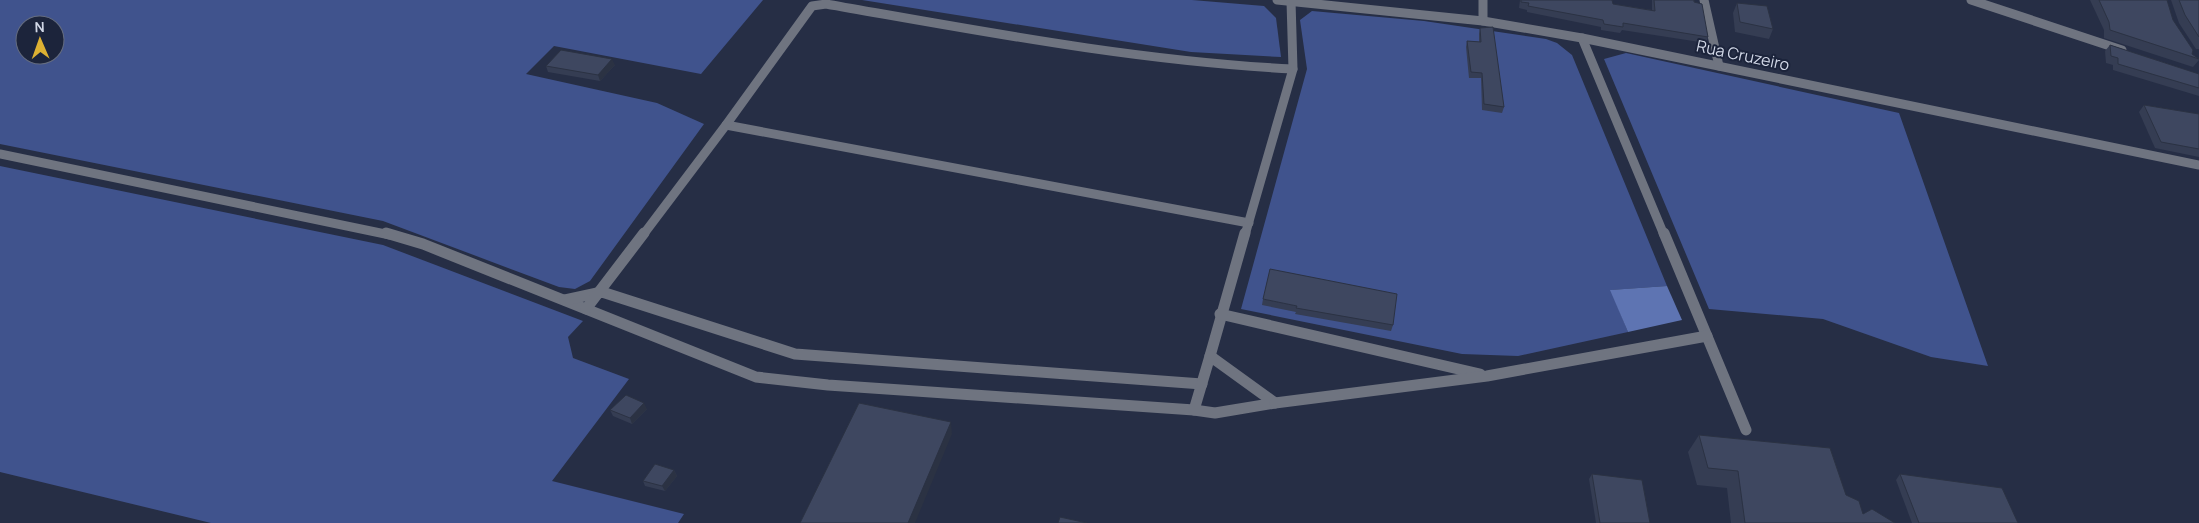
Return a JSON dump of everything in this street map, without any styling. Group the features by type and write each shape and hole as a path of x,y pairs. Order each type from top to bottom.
{"street":[{"name":"Rua Cruzeiro","path":"1277,0 1483,21 1582,38 2199,165"},
{"path":"1483,0 1483,21"},
{"path":"1704,0 1719,66"},
{"path":"1972,0 2133,54"},
{"path":"1194,410 1220,314 1249,223 1293,68 1290,20 1292,1"},
{"path":"586,309 602,292 726,126 808,10 819,4 1112,51 1207,63 1293,68"},
{"path":"1582,38 1746,430"},
{"path":"726,126 1249,223"},
{"path":"0,154 370,229 423,244 756,377 828,385 1215,413 1274,403 1487,376 1707,336"},
{"path":"564,301 602,292 794,354 1202,384"},
{"path":"1220,314 1487,376"},
{"path":"1210,356 1274,403"}],"shaded area":[{"path":"0,0 763,0 701,74 554,46 526,74 657,103 704,124 590,281 575,289 559,287 383,221 0,144"},
{"path":"862,0 1192,0 1264,6 1276,18 1281,57 1191,52"},
{"path":"1312,11 1424,21 1546,39 1557,43 1572,55 1667,286 1611,290 1628,332 1518,356 1462,354 1241,309 1307,69 1300,20"},
{"path":"1626,53 1899,113 1988,366 1931,357 1823,319 1709,309 1604,59"},
{"path":"0,166 383,245 583,321 568,337 573,358 629,379 552,481 684,514 678,523 211,523 0,472"},
{"path":"1667,286 1682,320 1628,332 1610,290"}],"building":[{"path":"1521,0 1612,0 1613,4 1655,11 1654,0 1694,0 1694,2 1702,4 1708,37 1623,23 1623,27 1604,24 1603,20 1528,6 1529,3 1521,2"},
{"path":"2099,0 2167,0 2173,20 2193,50 2192,54 2199,59 2110,30 2109,22"},
{"path":"2179,0 2199,0 2199,37 2185,15"},
{"path":"1737,3 1767,6 1773,29 1740,22"},
{"path":"1493,27 1504,107 1484,104 1482,73 1471,72 1467,41 1481,42 1480,28"},
{"path":"2110,45 2199,74 2199,88 2118,64 2118,58 2111,56"},
{"path":"561,50 612,59 598,75 546,66"},
{"path":"2144,105 2199,114 2199,149 2161,142"},
{"path":"1270,269 1397,294 1393,325 1296,308 1297,306 1263,299"},
{"path":"626,395 644,403 630,418 610,410"},
{"path":"859,403 951,422 908,523 800,523"},
{"path":"1699,435 1830,448 1846,495 1859,501 1863,514 1872,509 1895,523 1745,523 1738,471 1708,468"},
{"path":"655,464 674,470 662,486 643,481"},
{"path":"1592,474 1642,480 1650,523 1600,523"},
{"path":"1900,474 2002,488 2018,523 1919,523"},
{"path":"1060,517 1087,523 1058,523"}]}
